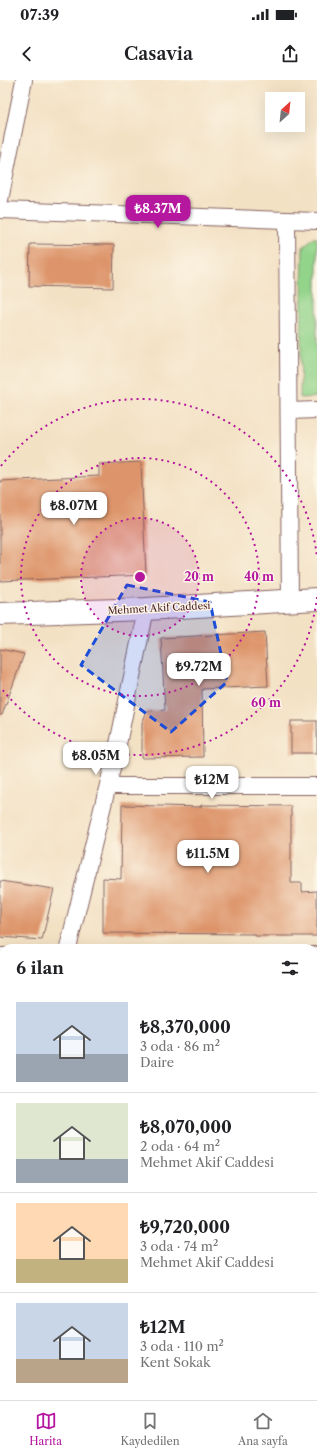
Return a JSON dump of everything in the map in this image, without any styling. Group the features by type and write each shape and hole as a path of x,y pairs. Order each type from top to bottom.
{"street":[{"path":"0,200 24,80"},
{"path":"0,210 317,221"},
{"path":"287,220 290,601"},
{"path":"289,411 317,410"},
{"name":"Mehmet Akif Caddesi","path":"0,614 146,609 317,599"},
{"path":"69,944 118,744 146,609"},
{"path":"108,786 317,786"}],"highlighted area":[{"path":"127,585 210,602 227,682 171,732 81,665"}],"green space":[{"path":"314,237 317,238 317,397 300,398 303,247"}],"building":[{"path":"30,244 114,245 113,288 29,286"},
{"path":"141,462 146,575 0,581 0,481 99,476 99,464"},
{"path":"265,632 268,686 202,689 203,757 142,758 142,723 147,711 165,710 161,638"},
{"path":"0,649 24,654 2,715 0,715"},
{"path":"291,721 317,721 317,753 291,753"},
{"path":"122,805 201,807 201,805 291,806 291,883 302,883 302,892 317,891 317,936 103,933 103,878 121,879"},
{"path":"0,881 54,889 42,940 0,937"}]}
